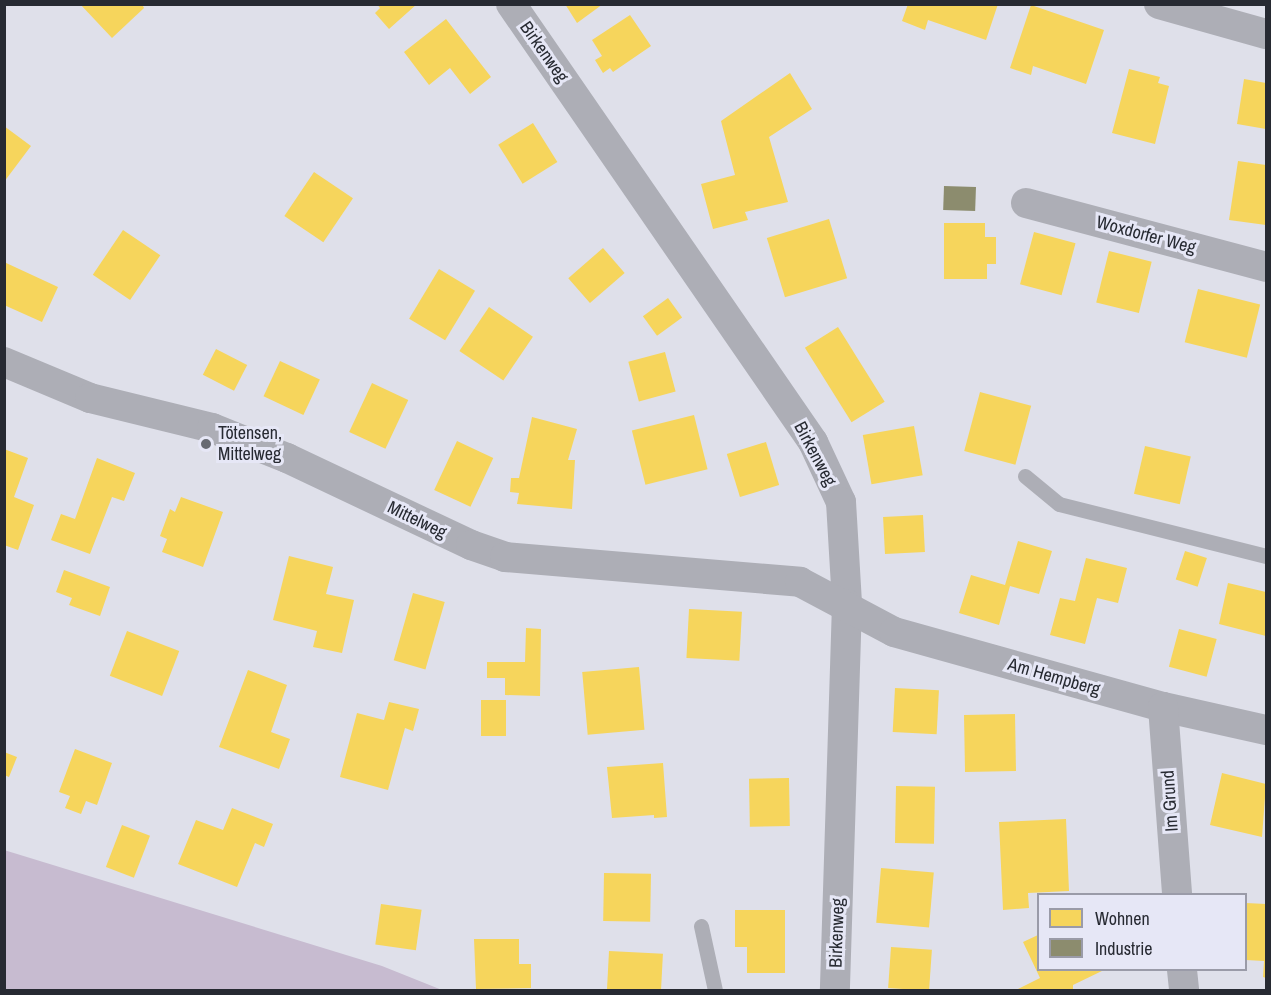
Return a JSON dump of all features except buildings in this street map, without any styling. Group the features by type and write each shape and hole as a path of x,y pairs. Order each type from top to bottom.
{"street":[{"name":"Birkenweg","path":"511,4 813,442 841,502 847,604 835,990"},
{"path":"1159,4 1266,34"},
{"name":"Woxdorfer Weg","path":"1026,203 1266,267"},
{"name":"Mittelweg","path":"4,362 90,398 212,428 277,453 471,545 505,557 800,582 847,604"},
{"name":"Am Hempberg","path":"847,604 894,632 1163,707 1266,730"},
{"name":"Im Grund","path":"1163,707 1177,893"},
{"path":"1182,971 1184,990"}],"lane":[{"path":"1025,476 1059,504 1266,556"},
{"path":"701,926 715,990"}],"shaded area":[{"path":"4,850 382,966 442,990 5,990"}],"place":[{"name":"Tötensen, Mittelweg","path":"206,444"}]}
